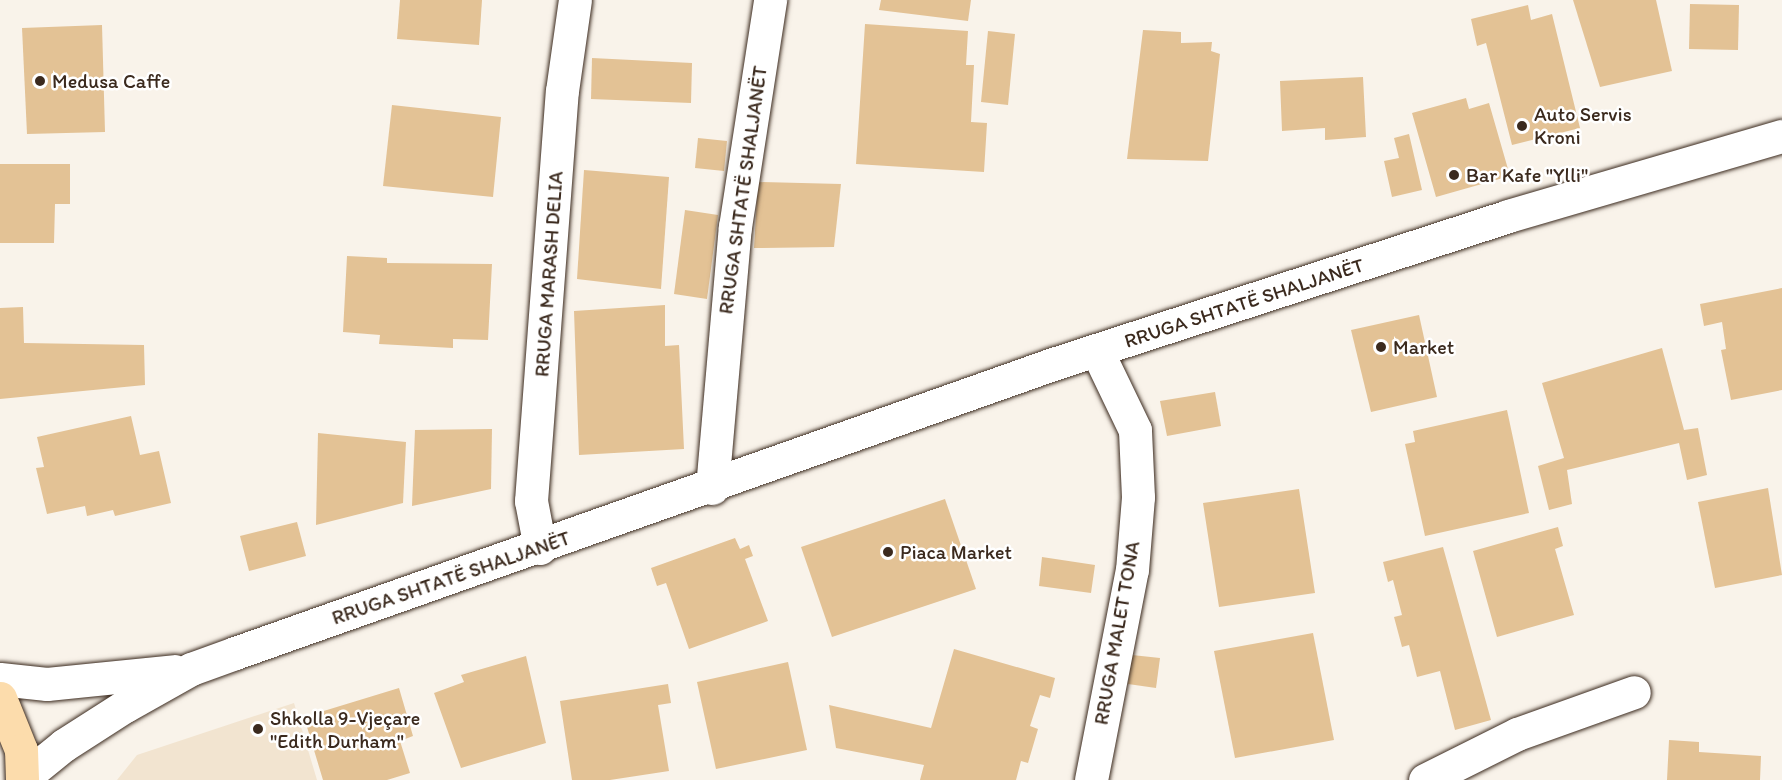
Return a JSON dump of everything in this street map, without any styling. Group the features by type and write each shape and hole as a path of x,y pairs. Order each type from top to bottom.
{"main road":[{"name":"RRUGA MARASH DELIA","path":"540,548 531,501 562,91 575,0"},
{"name":"RRUGA SHTATË SHALJANËT","path":"712,488 735,227 770,0"},
{"name":"RRUGA SHTATË SHALJANËT","path":"22,780 64,745 191,669 1097,351 1508,216 1782,136"},
{"name":"RRUGA MALET TONA","path":"1091,780 1132,570 1138,497 1135,430 1097,351"},
{"name":"RRUGA SHTATË SHALJANËT","path":"0,679 47,684 191,669"},
{"path":"1425,780 1517,734 1634,692"},
{"path":"0,698 21,750 22,780"}],"shaded area":[{"name":"Shkolla 9-Vjeçare \"Edith Durham\"","path":"294,703 317,780 117,780 137,755"}],"building":[{"path":"400,0 482,0 479,45 397,39"},
{"path":"881,0 971,0 968,21 879,10"},
{"path":"1573,0 1656,0 1672,71 1600,87"},
{"path":"1690,4 1739,5 1738,50 1689,49"},
{"path":"1528,5 1531,20 1552,14 1580,128 1512,145 1486,43 1477,46 1471,19"},
{"path":"865,24 968,31 966,65 974,65 971,122 987,123 984,172 856,164"},
{"path":"102,25 105,132 27,134 22,28"},
{"path":"1143,30 1181,32 1181,43 1212,42 1211,51 1220,54 1208,161 1127,159"},
{"path":"988,31 1015,34 1008,105 981,102"},
{"path":"592,58 692,63 691,103 591,99"},
{"path":"1363,77 1366,137 1325,140 1325,128 1282,131 1280,81"},
{"path":"1466,98 1469,109 1489,103 1510,176 1436,197 1412,113"},
{"path":"392,105 501,117 493,197 383,186"},
{"path":"1409,134 1422,190 1392,197 1384,161 1399,158 1394,138"},
{"path":"698,138 727,141 724,171 695,168"},
{"path":"0,164 70,164 70,204 55,204 54,243 0,243"},
{"path":"584,170 669,177 661,289 577,279"},
{"path":"758,182 841,184 834,247 754,248"},
{"path":"685,210 718,215 707,299 674,294"},
{"path":"347,256 387,258 387,263 492,264 488,340 453,339 453,348 379,344 380,335 343,332"},
{"path":"1782,288 1782,390 1731,400 1721,350 1726,349 1722,322 1704,326 1700,304"},
{"path":"665,305 665,346 679,345 684,449 579,455 574,311"},
{"path":"23,307 24,343 144,345 145,385 0,399 0,308"},
{"path":"1419,315 1437,397 1371,412 1351,330"},
{"path":"1662,348 1684,430 1698,428 1707,475 1687,480 1679,443 1567,470 1572,504 1549,510 1538,466 1564,458 1542,383"},
{"path":"1215,392 1221,426 1167,436 1160,401"},
{"path":"1507,410 1529,513 1425,536 1405,444 1415,442 1413,431"},
{"path":"131,416 140,455 159,451 171,503 115,516 113,510 87,516 85,506 47,514 36,468 44,467 37,437"},
{"path":"492,429 491,489 412,506 415,430"},
{"path":"318,433 406,442 403,503 316,525"},
{"path":"1768,488 1782,575 1715,588 1698,502"},
{"path":"1299,489 1315,593 1219,607 1203,503"},
{"path":"945,499 976,589 832,637 801,547"},
{"path":"297,522 306,556 249,571 240,536"},
{"path":"1558,527 1563,546 1555,549 1574,615 1497,637 1473,551"},
{"path":"735,538 740,549 749,545 753,556 745,559 768,621 689,649 666,583 657,586 651,568"},
{"path":"1443,547 1491,720 1455,730 1440,671 1417,677 1409,645 1402,647 1394,617 1402,615 1393,580 1388,582 1383,562"},
{"path":"1042,557 1095,565 1091,593 1039,586"},
{"path":"1313,633 1334,740 1235,758 1214,651"},
{"path":"954,649 1055,678 1050,698 1040,695 1030,726 1038,729 1028,763 1021,761 1016,780 920,780 924,765 836,748 829,705 931,728"},
{"path":"1132,655 1160,658 1156,688 1128,684"},
{"path":"526,656 546,743 461,768 434,693 464,682 461,675"},
{"path":"788,662 807,750 716,769 697,682"},
{"path":"668,684 671,703 658,705 669,771 610,780 572,780 560,701"},
{"path":"399,688 413,736 400,741 410,773 387,780 323,780 304,717"},
{"path":"1669,740 1699,742 1699,752 1761,756 1760,780 1667,780"}],"place":[{"name":"Medusa Caffe","path":"40,81"},
{"name":"Auto Servis Kroni","path":"1522,126"},
{"name":"Bar Kafe \"Ylli\"","path":"1454,175"},
{"name":"Market","path":"1381,347"},
{"name":"Piaca Market","path":"888,552"},
{"name":"Shkolla 9-Vjeçare \"Edith Durham\"","path":"258,729"}]}
